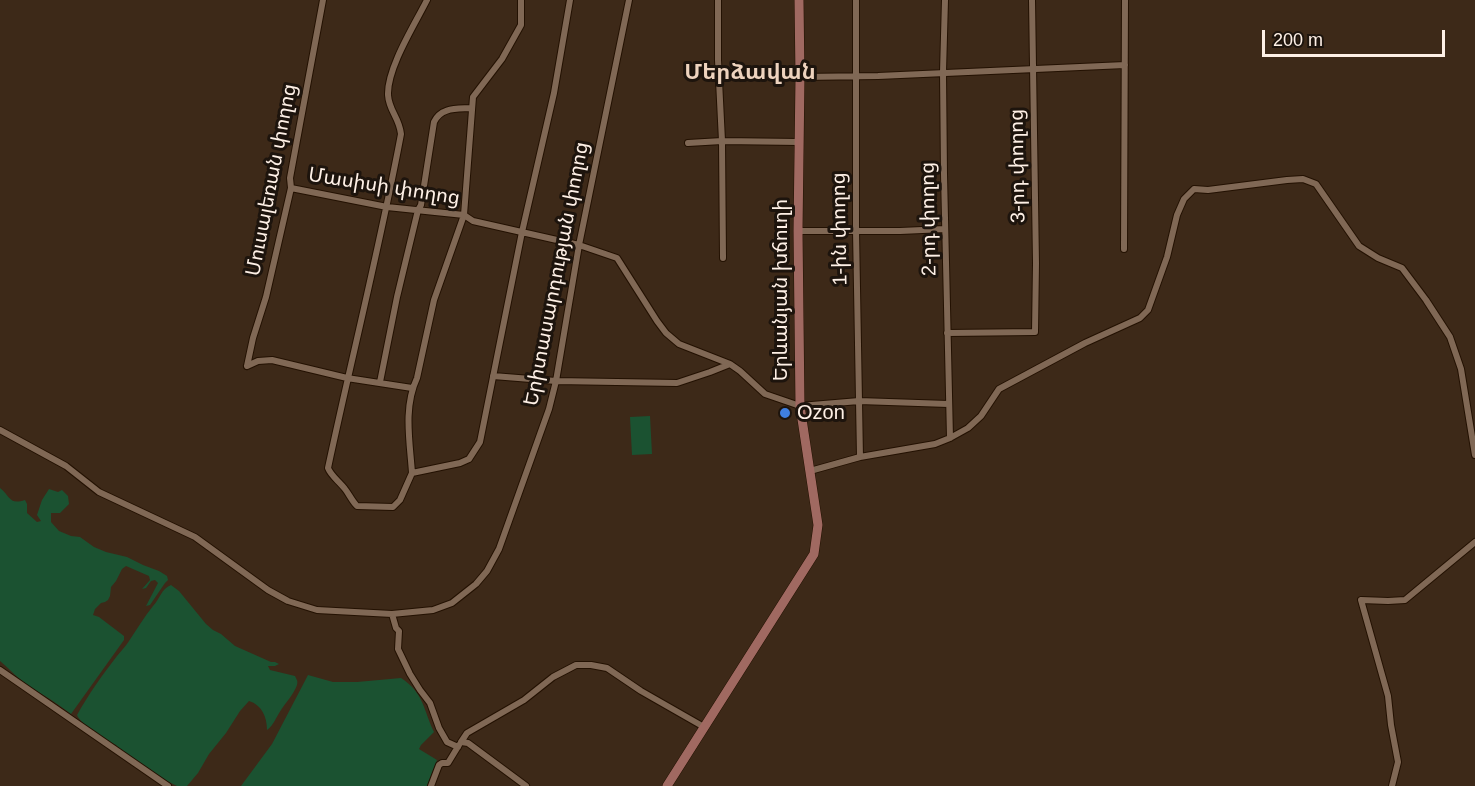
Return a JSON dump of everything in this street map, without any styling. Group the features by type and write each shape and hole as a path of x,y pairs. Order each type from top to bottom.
{"main road":[{"name":"Երևանյան խճուղի","path":"667,786 814,554 818,525 800,406 799,0"}],"street":[{"name":"Մուսալեռան փողոց","path":"323,0 290,178 291,188 266,297 247,366 258,361 272,360 347,378"},
{"path":"427,0 390,78 388,93 391,108 400,122 401,134 387,207 328,468 357,506 393,507 400,500 412,473 408,416 412,388 417,378 434,300 464,215 473,97 502,59 521,25 521,0"},
{"path":"412,473 469,459 480,442 522,232 554,93 570,0"},
{"path":"623,0 629,0"},
{"name":"Երիտասարդության փողոց","path":"0,430 66,466 99,492 195,537 288,602 317,610 392,614 433,609 452,603 476,584 487,571 499,549 549,408 556,381 579,245 629,0"},
{"path":"718,0 717,60 722,141 723,258"},
{"name":"1-ին փողոց","path":"855,0 860,458"},
{"name":"2-րդ փողոց","path":"945,0 943,72 950,438"},
{"name":"3-րդ փողոց","path":"947,333 1035,332 1032,0"},
{"path":"1124,249 1125,0"},
{"path":"800,77 1125,65"},
{"path":"380,382 397,297 418,210 421,206 434,122 436,117 445,110 471,108"},
{"path":"688,143 799,142"},
{"path":"810,471 860,458 935,444 950,438 969,428 981,416 999,389 1085,343 1140,318 1148,310 1167,257 1177,215 1184,199 1194,189 1208,190 1303,179 1316,184 1359,246 1378,258 1402,268 1450,337 1461,369 1475,455"},
{"name":"Մասիսի փողոց","path":"291,188 387,207 464,215 473,221 579,245 617,258 657,321 679,344 730,364 765,394 800,406"},
{"path":"798,231 945,229"},
{"path":"493,376 556,381 677,383 730,364"},
{"path":"347,378 412,388"},
{"path":"800,406 859,401 948,404"},
{"path":"1392,786 1398,762 1388,696 1361,600 1405,600 1475,543"},
{"path":"392,614 399,631 398,649 420,690 430,703 447,742 460,745 468,743 526,786"},
{"path":"431,786 439,765 448,763 467,733 524,700 553,677 576,665 607,668 641,691 704,727"},
{"path":"0,670 168,786"}],"green space":[{"path":"650,416 652,454 632,455 630,417"},
{"path":"0,488 13,501 25,500 27,513 37,522 41,521 37,515 49,489 58,492 62,490 68,496 69,504 60,513 51,513 51,522 59,531 80,537 94,547 127,557 167,576 168,580 150,605 146,606 158,583 155,580 151,581 146,588 142,589 150,580 149,576 126,566 122,569 111,587 108,600 95,609 93,615 124,636 124,640 71,714 26,684 0,661"},
{"path":"171,585 213,630 235,646 279,664 268,666 270,670 295,676 297,681 294,692 267,730 263,712 249,701 187,786 177,786 163,779 88,728 77,715 155,603"},
{"path":"308,675 333,682 401,678 409,684 419,696 434,732 419,749 437,760 427,786 241,786 272,744"}],"place":[{"name":"Ozon","path":"785,413"}],"district":[{"name":"Մերձավան","path":"750,73"}]}
